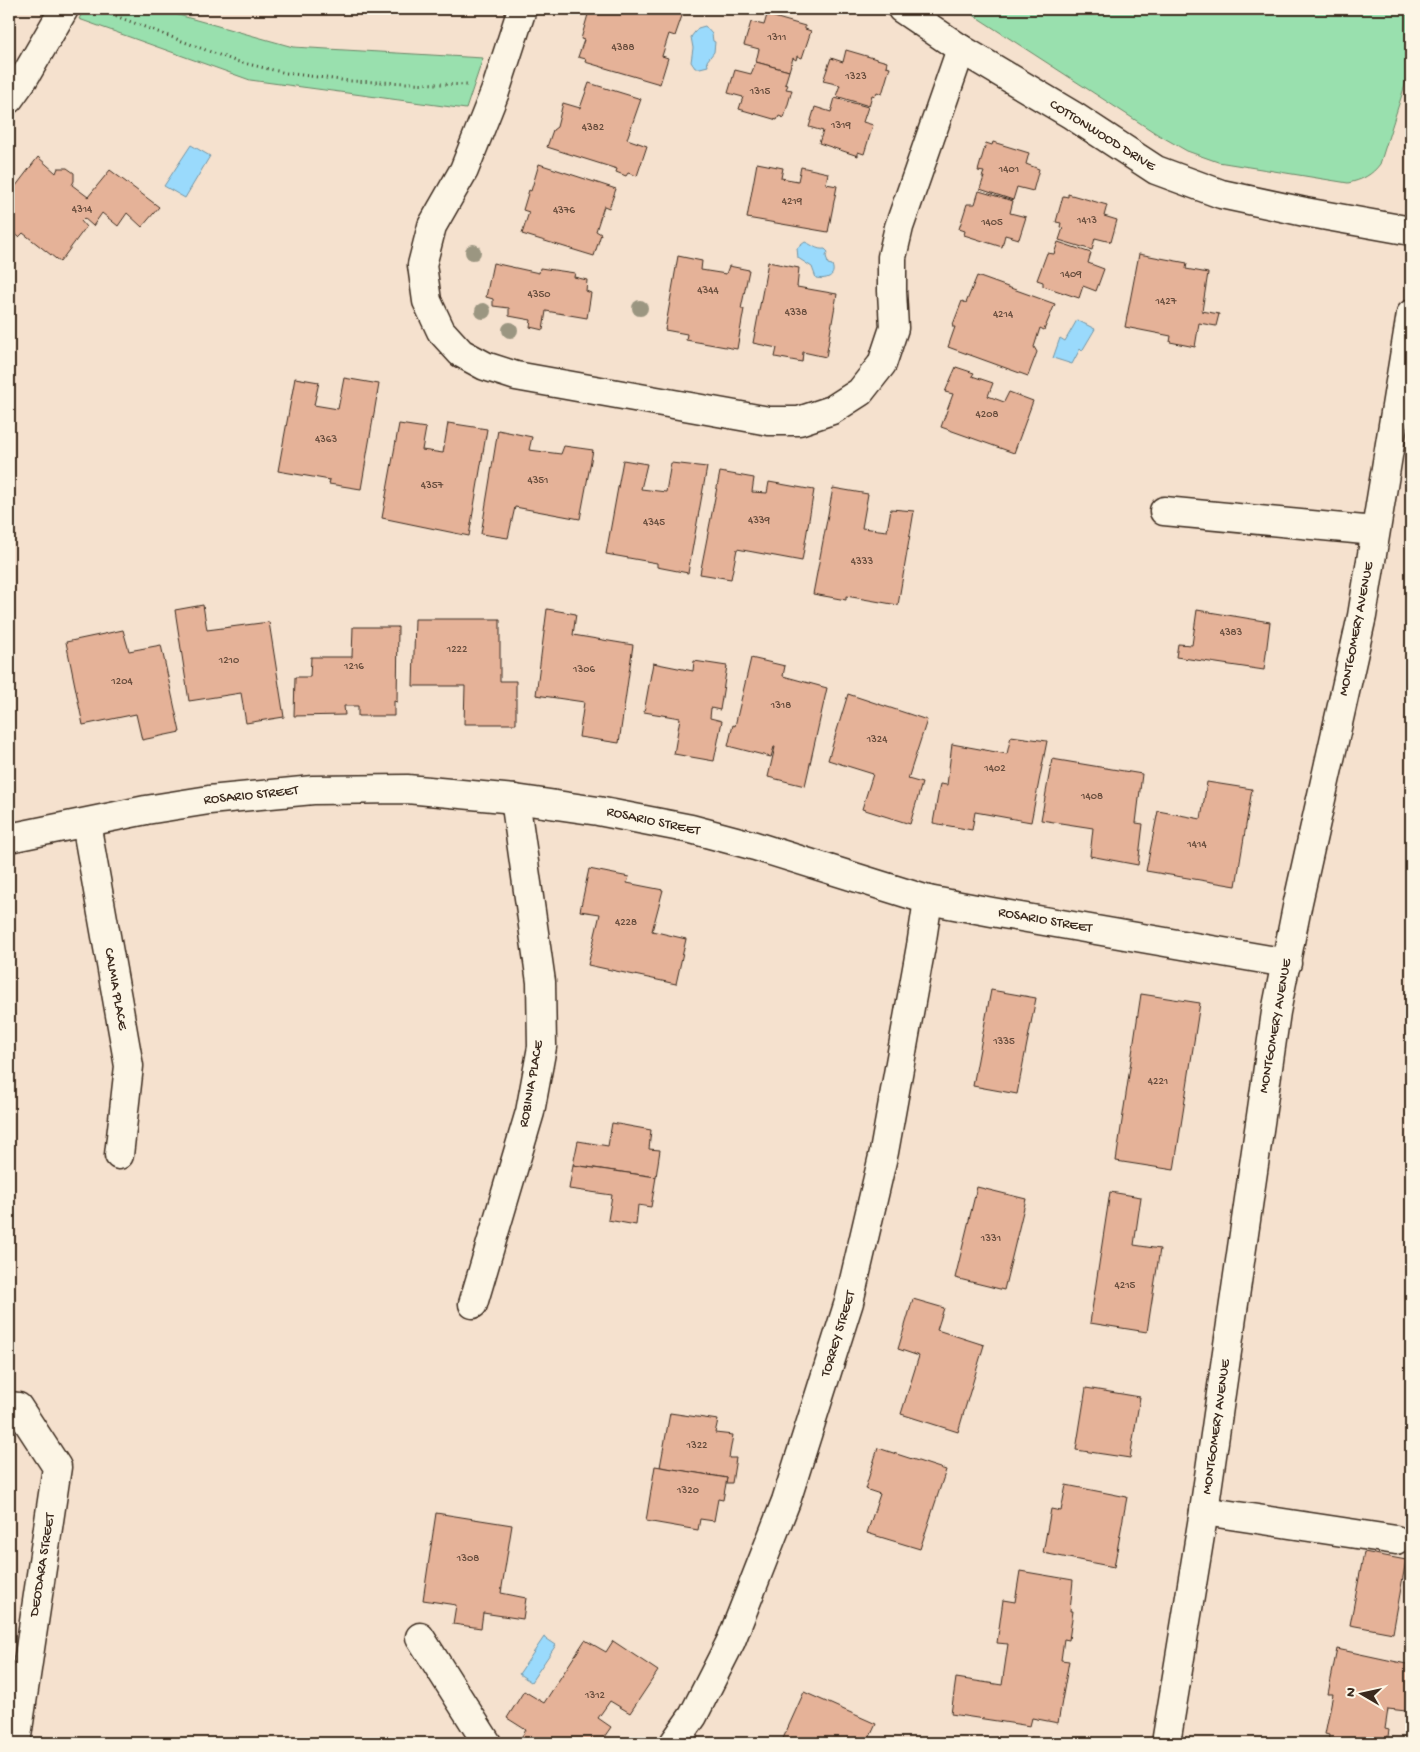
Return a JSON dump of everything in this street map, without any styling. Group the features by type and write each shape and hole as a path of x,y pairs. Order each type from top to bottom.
{"street":[{"path":"9,99 24,78 64,9"},
{"path":"522,9 495,92 464,170 432,226 422,265 428,301 441,330 461,353 485,366 516,376 769,421 799,421 832,410 860,392 882,364 894,328 892,256 899,227 961,49"},
{"name":"COTTONWOOD DRIVE","path":"902,9 961,49 1072,116 1156,170 1221,194 1305,212 1411,231"},
{"name":"MONTGOMERY AVENUE","path":"1166,1743 1204,1511 1276,1012 1298,902 1362,616 1411,314"},
{"path":"1164,511 1375,531"},
{"name":"ROSARIO STREET","path":"9,838 146,810 209,800 313,790 407,788 515,799 598,811 691,829 755,846 928,900 1287,963"},
{"name":"ROBINIA PLACE","path":"473,1304 530,1112 542,1047 541,982 515,799"},
{"name":"CALMIA PLACE","path":"86,823 129,1066 119,1155"},
{"name":"TORREY STREET","path":"674,1743 693,1716 732,1641 786,1501 850,1302 884,1152 928,900"},
{"name":"DEODARA STREET","path":"9,1406 18,1407 58,1468 16,1743"},
{"path":"1204,1511 1396,1540"},
{"path":"420,1637 487,1743"}],"path":[{"path":"97,9 235,61 286,73 349,81 466,84 495,92"}],"green space":[{"path":"84,9 157,9 293,47 483,58 466,109 250,80 79,19"},
{"path":"964,9 1411,9 1411,66 1380,164 1366,177 1348,183 1218,162 1187,151 1157,134"}],"water":[{"path":"705,26 712,34 713,41 715,42 714,52 707,61 708,66 695,68 691,62 693,48 691,37 698,28"},
{"path":"191,145 210,156 185,198 164,186"},
{"path":"805,242 817,248 825,249 828,252 826,256 828,264 832,265 832,275 816,278 812,267 798,258 797,248"},
{"path":"1077,320 1095,329 1082,351 1080,349 1072,364 1053,358 1060,338 1065,341"},
{"path":"544,1637 556,1645 531,1682 519,1674"}],"building":[{"path":"596,9 684,10 675,36 669,34 662,56 668,58 660,84 585,62 586,59 578,57 584,40 581,39 589,11 595,13"},
{"path":"767,15 805,26 805,29 811,31 802,58 797,56 796,60 793,58 789,71 756,62 759,49 744,45 751,22 764,25"},
{"path":"846,50 887,62 886,66 890,67 882,94 877,92 875,96 872,95 869,106 836,96 840,85 823,81 831,58 843,62"},
{"path":"756,62 789,71 785,84 788,85 786,89 792,90 784,118 779,116 777,120 739,109 743,97 728,93 735,70 751,74"},
{"path":"589,83 641,99 627,139 647,146 637,176 628,173 626,176 616,172 617,169 547,147 553,130 557,127 563,103 580,108"},
{"path":"835,98 868,107 863,122 873,125 864,154 858,152 858,156 819,143 823,131 809,127 815,107 831,112"},
{"path":"993,142 1029,153 1026,164 1039,169 1033,191 1017,187 1013,200 980,189 984,172 978,171 986,143 992,145"},
{"path":"38,157 56,173 58,168 67,168 74,173 72,185 88,197 110,170 159,207 142,227 127,213 118,226 102,213 93,226 84,218 81,221 86,227 60,262 23,233 19,237 9,229 9,195"},
{"path":"757,163 783,168 781,178 798,181 801,167 828,173 826,184 837,186 828,232 747,218"},
{"path":"539,164 616,189 609,208 604,206 596,231 601,234 594,256 522,234 529,212 523,210"},
{"path":"979,191 1013,201 1010,213 1026,217 1019,239 1005,235 1002,247 964,235 965,231 959,229 967,204 975,204"},
{"path":"1068,194 1107,205 1104,216 1117,220 1111,242 1095,238 1092,250 1059,240 1063,228 1060,227 1061,223 1056,222 1063,196 1068,197"},
{"path":"1058,242 1091,253 1088,263 1104,269 1096,291 1083,286 1079,298 1043,286 1043,282 1037,280 1047,253 1054,254"},
{"path":"1139,254 1187,263 1186,269 1208,273 1202,311 1219,314 1216,326 1199,323 1195,347 1170,342 1171,336 1125,327"},
{"path":"678,256 702,261 701,270 726,274 729,266 749,270 741,309 744,309 737,349 686,340 687,334 665,330"},
{"path":"768,262 799,268 797,287 837,294 826,357 803,352 802,362 775,357 777,348 753,343"},
{"path":"493,263 539,273 540,268 575,273 574,277 587,280 586,291 591,293 587,318 546,311 543,330 530,327 531,320 509,316 509,308 493,306 493,299 486,297"},
{"path":"977,276 1055,304 1044,330 1040,328 1034,347 1037,352 1028,376 948,347 955,327 952,327 962,301 966,303"},
{"path":"956,367 974,373 972,376 993,383 988,396 1004,402 1009,392 1033,401 1014,453 941,427 953,394 945,392"},
{"path":"295,378 319,382 314,405 338,409 344,378 379,384 361,489 329,484 330,480 278,471"},
{"path":"448,423 487,429 469,536 382,518 399,424 426,428 422,450 443,453"},
{"path":"498,430 532,437 529,450 561,454 564,446 593,450 580,519 515,507 508,538 481,534"},
{"path":"623,460 647,464 641,489 666,492 671,463 707,467 688,573 657,567 657,563 606,554"},
{"path":"720,472 754,478 752,492 767,493 769,482 814,490 802,561 737,549 731,579 700,574"},
{"path":"833,488 868,494 862,528 887,531 891,509 914,511 898,605 846,596 846,600 813,594"},
{"path":"203,605 207,630 269,622 284,717 246,723 241,693 189,701 175,610"},
{"path":"547,609 576,614 573,635 633,645 619,743 579,737 584,702 536,695"},
{"path":"1197,610 1270,622 1264,670 1176,657 1178,644 1192,645"},
{"path":"415,619 500,619 500,681 516,681 516,724 464,724 465,686 413,686"},
{"path":"353,627 398,627 397,702 394,701 394,716 358,716 358,706 344,706 345,715 294,716 295,677 310,677 311,657 352,657"},
{"path":"123,630 129,651 161,645 180,732 142,740 136,714 83,725 66,642"},
{"path":"751,658 785,666 783,676 827,688 805,786 768,777 775,747 771,757 728,746 733,725 735,726"},
{"path":"694,661 727,666 720,710 711,708 710,718 722,721 714,761 674,754 680,718 644,712 653,663 693,671"},
{"path":"848,694 927,720 908,779 922,783 910,824 862,809 873,774 828,760"},
{"path":"1011,736 1047,741 1031,822 975,812 972,830 933,823 940,784 947,785 952,744 1007,754"},
{"path":"1052,759 1142,774 1136,823 1143,824 1138,865 1090,856 1093,828 1041,820"},
{"path":"1207,782 1252,789 1236,886 1146,871 1158,811 1201,819"},
{"path":"589,869 629,877 627,883 663,890 652,931 686,939 676,984 588,965 600,914 580,911"},
{"path":"991,990 1036,998 1017,1094 973,1086"},
{"path":"1141,994 1200,1003 1174,1170 1116,1161"},
{"path":"612,1123 651,1130 649,1149 660,1150 656,1177 573,1165 578,1141 608,1146"},
{"path":"573,1165 656,1177 651,1207 638,1205 636,1225 608,1220 612,1195 569,1189"},
{"path":"977,1187 1026,1199 1004,1290 955,1278"},
{"path":"1110,1192 1141,1197 1134,1245 1160,1249 1147,1332 1090,1323"},
{"path":"913,1299 944,1308 937,1330 984,1345 958,1432 901,1414 919,1356 898,1349"},
{"path":"1086,1388 1140,1397 1130,1458 1076,1450"},
{"path":"670,1413 718,1420 715,1433 733,1435 729,1458 736,1458 732,1483 726,1483 727,1478 660,1467"},
{"path":"878,1448 946,1470 920,1549 867,1533 880,1494 865,1489"},
{"path":"655,1466 727,1478 723,1500 718,1499 714,1521 700,1519 698,1530 646,1521"},
{"path":"1066,1485 1127,1497 1114,1567 1043,1553 1051,1509 1061,1511"},
{"path":"436,1513 512,1525 501,1593 526,1598 523,1619 483,1613 481,1628 453,1624 456,1605 423,1600"},
{"path":"1364,1552 1406,1560 1393,1633 1350,1625"},
{"path":"1020,1571 1073,1580 1070,1611 1073,1611 1069,1640 1064,1639 1061,1660 1069,1661 1058,1723 1032,1718 1030,1726 951,1714 956,1678 1002,1685 1008,1644 997,1643 1003,1600 1015,1602"},
{"path":"585,1640 606,1652 613,1641 658,1671 630,1713 610,1701 598,1718 611,1727 600,1743 527,1743 520,1739 526,1730 507,1718 524,1691 544,1703"},
{"path":"1337,1649 1411,1665 1411,1681 1406,1711 1388,1709 1385,1729 1389,1730 1387,1743 1328,1743 1329,1735 1325,1734 1333,1694 1328,1694"},
{"path":"804,1692 876,1724 867,1743 781,1743"},
{"path":"1031,1737 1067,1743 1030,1743"}]}
